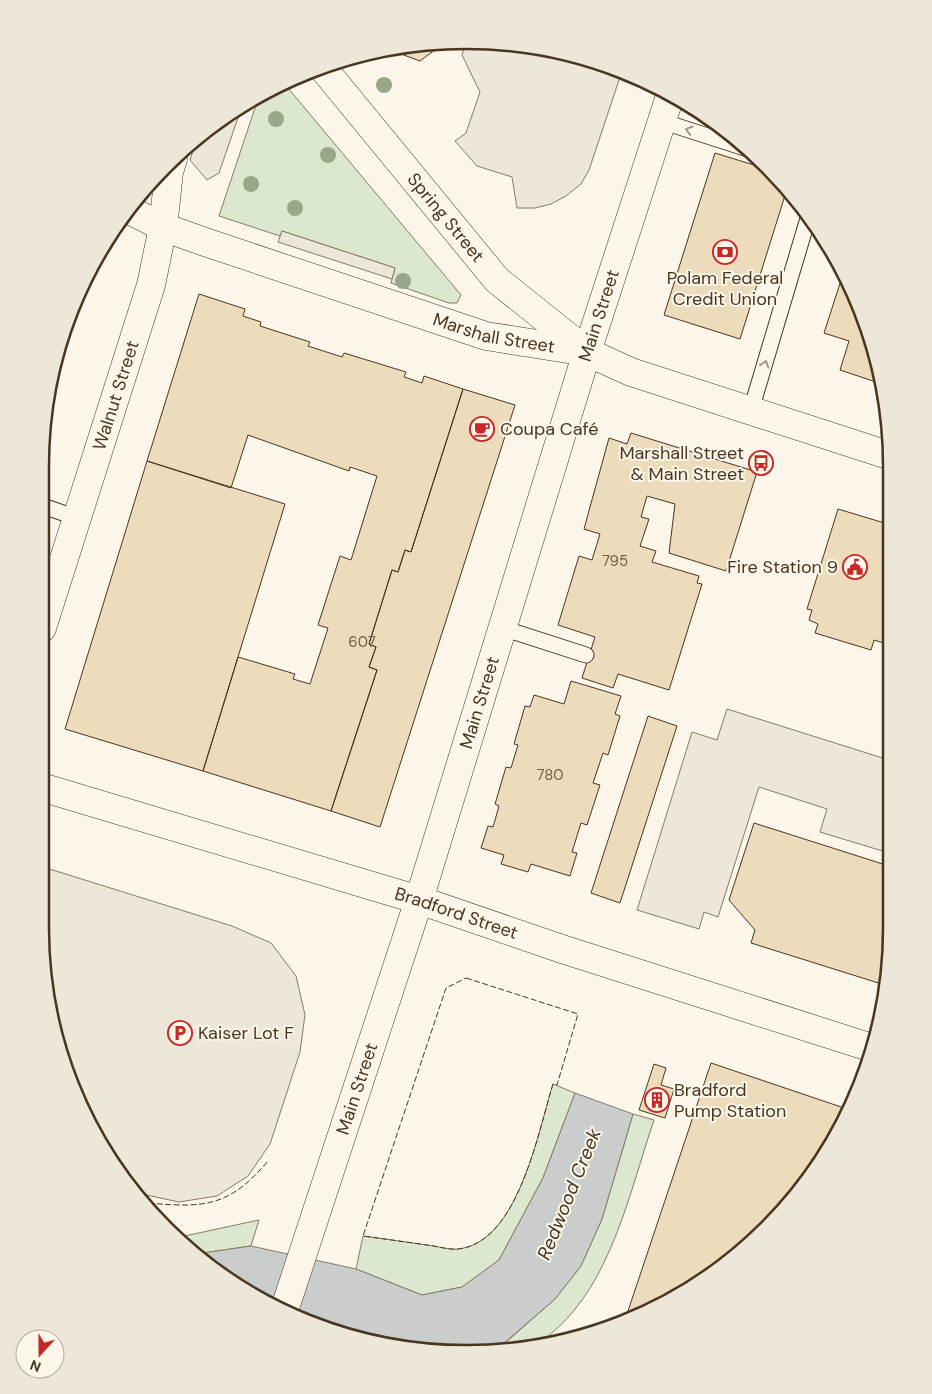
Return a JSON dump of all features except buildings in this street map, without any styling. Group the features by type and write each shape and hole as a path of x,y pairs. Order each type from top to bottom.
{"street":[{"name":"Spring Street","path":"327,73 497,280 587,352"},
{"name":"Main Street","path":"286,1304 419,900 587,352 668,101"},
{"name":"Walnut Street","path":"49,605 152,285 163,226 169,173"},
{"name":"Marshall Street","path":"135,213 163,226 486,336 587,352 631,372 883,453"},
{"name":"Bradford Street","path":"49,789 419,900 562,949 866,1046"}],"lane":[{"path":"661,121 731,144"},
{"path":"751,410 806,225"},
{"path":"49,508 76,518"},
{"path":"502,628 586,656"}],"green space":[{"path":"289,89 461,295 457,303 449,303 391,283 395,268 282,231 280,236 219,216 256,106"},
{"path":"553,1084 575,1093 543,1178 499,1260 462,1287 422,1295 356,1269 363,1236 458,1249 479,1242 496,1227 510,1207 522,1182 532,1156"},
{"path":"633,1114 654,1120 617,1234 590,1288 573,1311 547,1337 505,1343 555,1299 581,1266 602,1219"},
{"path":"259,1220 251,1246 204,1253 185,1236"}],"shaded area":[{"path":"464,49 520,52 574,63 620,78 589,170 581,184 566,196 551,204 535,208 517,208 512,177 477,166 455,141 466,133 480,92 462,55"},
{"path":"238,116 219,173 207,180 190,160 193,150"},
{"path":"282,231 395,268 392,279 278,242"},
{"path":"727,709 883,758 883,851 820,832 827,809 759,787 718,917 704,912 699,929 637,910 692,732 717,740"},
{"name":"Kaiser Lot F","path":"49,869 232,926 271,943 296,976 305,1015 300,1052 270,1144 248,1176 217,1196 179,1202 145,1195 119,1160 105,1137 81,1088 63,1036 52,982 49,928"}],"water":[{"name":"Redwood Creek","path":"575,1093 633,1114 602,1219 581,1266 555,1299 504,1343 466,1345 412,1342 358,1331 332,1323 281,1302 234,1275 204,1253 251,1246 356,1269 422,1295 462,1287 499,1260 543,1178"}],"fence":[{"path":"466,978 578,1014 557,1085 553,1084 532,1156 522,1182 510,1207 496,1227 479,1242 454,1249 363,1236 446,988 466,978"},
{"path":"152,1203 185,1205 215,1201 241,1188 268,1161"}],"place":[{"name":"Polam Federal Credit Union","path":"725,252"},
{"name":"Coupa Café","path":"482,429"},
{"name":"Marshall Street & Main Street","path":"761,463"},
{"name":"Fire Station 9","path":"855,567"},
{"name":"Kaiser Lot F","path":"180,1033"},
{"name":"Bradford Pump Station","path":"657,1100"}]}
